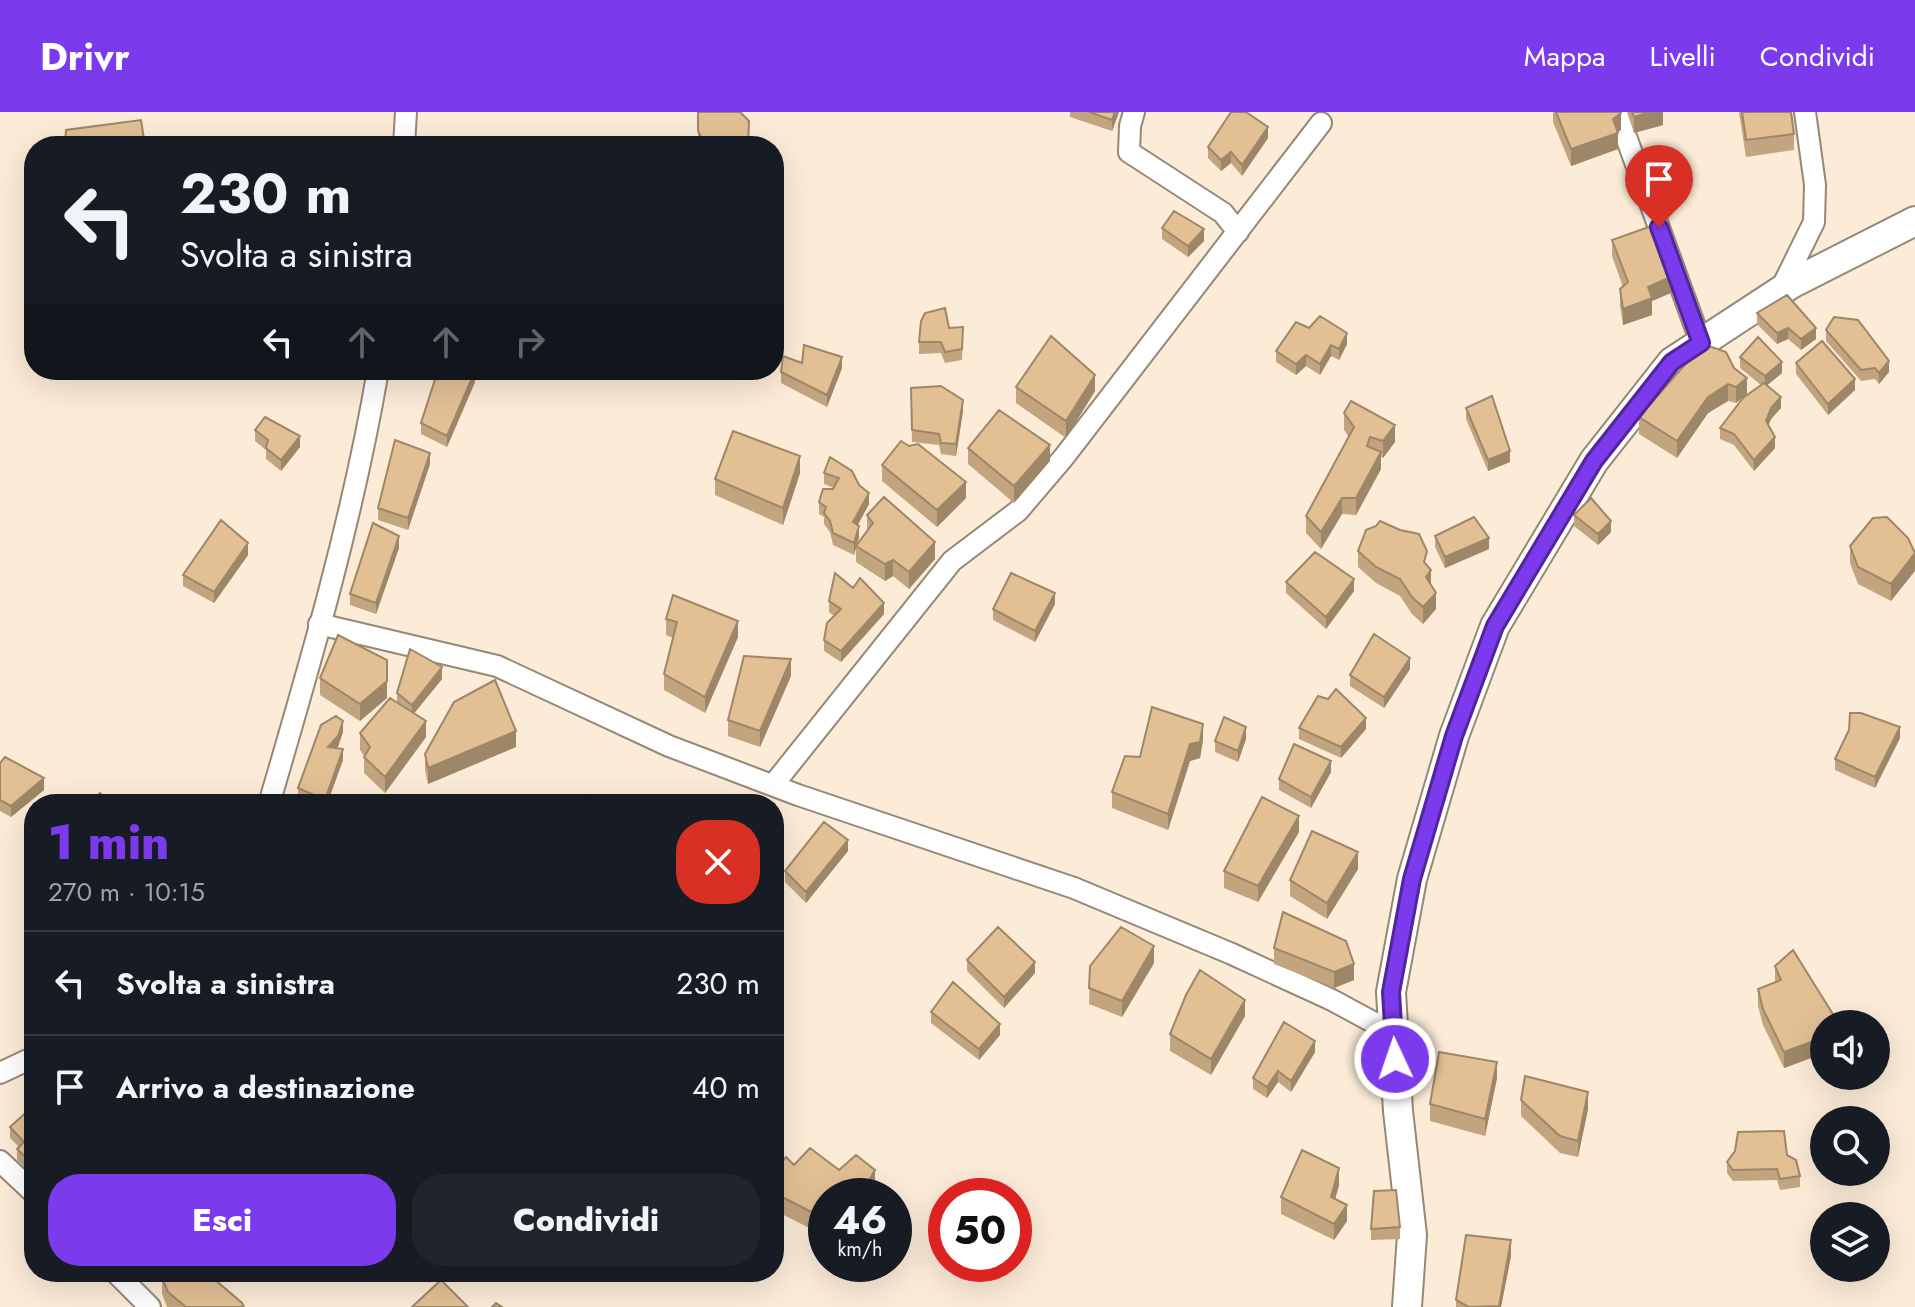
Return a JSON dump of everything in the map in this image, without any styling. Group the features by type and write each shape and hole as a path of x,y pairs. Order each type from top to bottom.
{"main road":[{"path":"1407,1307 1412,1235 1398,1111 1391,992 1412,879 1454,736 1495,626 1594,461 1672,362 1780,291 1915,221"}],"street":[{"path":"405,136 406,112"},
{"path":"1134,112 1129,152 1223,213 1238,232"},
{"path":"1617,112 1701,343"},
{"path":"1780,291 1814,222 1815,185 1805,112"},
{"path":"773,785 952,561 1018,511 1064,457 1321,123"},
{"path":"272,794 365,447 376,380"},
{"path":"319,624 497,666 669,746 1074,888 1232,954 1332,1000 1393,1033"},
{"path":"0,1073 24,1062"},
{"path":"0,1161 24,1184"},
{"path":"125,1282 150,1307"}],"building":[{"path":"698,112 740,112 749,121 748,136 701,136"},
{"path":"1089,112 1115,112 1112,120"},
{"path":"1231,112 1246,112 1268,127 1242,165 1231,152 1221,160 1208,147"},
{"path":"1556,112 1620,112 1613,119 1618,133 1571,149"},
{"path":"1632,112 1650,112 1634,117"},
{"path":"1742,112 1791,112 1794,134 1746,140"},
{"path":"141,120 143,136 66,136 66,130"},
{"path":"1174,211 1204,229 1188,246 1162,228"},
{"path":"1657,224 1673,276 1648,287 1652,298 1623,309 1620,289 1628,282 1612,240"},
{"path":"1787,295 1816,328 1801,339 1788,328 1777,333 1757,313"},
{"path":"945,308 949,328 963,327 962,349 945,352 941,342 919,342 925,313"},
{"path":"1320,316 1347,333 1339,349 1331,345 1320,364 1306,355 1296,364 1276,351 1296,322 1309,328"},
{"path":"1834,317 1858,320 1889,361 1879,373 1875,368 1861,370 1826,330"},
{"path":"1051,336 1095,375 1066,421 1016,387"},
{"path":"1758,337 1782,362 1765,376 1740,357"},
{"path":"1822,341 1855,379 1828,404 1796,363"},
{"path":"1703,344 1726,352 1734,368 1747,378 1736,387 1728,384 1708,397 1677,441 1639,417"},
{"path":"804,345 842,357 827,395 784,374 784,356 802,363"},
{"path":"435,380 471,380 447,436 421,423"},
{"path":"1764,383 1781,397 1771,408 1766,421 1775,437 1754,460 1734,434 1720,428 1743,398"},
{"path":"941,386 963,400 956,444 941,443 939,434 912,430 911,388"},
{"path":"1492,396 1510,451 1488,460 1466,408"},
{"path":"1351,401 1395,425 1383,441 1370,437 1367,446 1381,452 1356,498 1342,498 1321,532 1306,516 1354,427 1344,413"},
{"path":"999,410 1050,445 1014,486 968,448"},
{"path":"265,417 300,436 281,460 266,448 268,440 255,430"},
{"path":"733,431 800,456 783,508 715,479"},
{"path":"395,440 430,453 408,518 378,508"},
{"path":"901,441 909,446 918,444 966,482 937,510 882,465"},
{"path":"830,457 852,471 859,485 869,493 853,522 859,526 854,543 833,533 824,513 826,507 819,502 823,489 833,489 839,478 824,473"},
{"path":"884,497 935,542 909,572 893,560 885,564 856,546 873,523 867,515"},
{"path":"1591,498 1611,521 1598,534 1574,515"},
{"path":"1474,517 1489,538 1445,557 1435,536"},
{"path":"1887,517 1908,538 1915,553 1891,584 1858,567 1850,546 1873,518"},
{"path":"221,520 248,543 214,592 183,575"},
{"path":"1380,521 1419,534 1427,551 1424,562 1431,570 1426,577 1436,593 1423,607 1400,579 1376,567 1358,551 1366,530"},
{"path":"373,523 399,536 376,603 350,594"},
{"path":"1315,552 1354,579 1326,617 1286,582"},
{"path":"835,573 853,588 860,578 884,603 841,651 824,640 827,623 841,609 829,601"},
{"path":"1011,573 1055,593 1035,631 993,609"},
{"path":"673,595 738,621 705,697 664,674 677,622 666,619"},
{"path":"1374,634 1410,658 1384,697 1350,675"},
{"path":"338,635 387,660 387,681 360,704 320,678"},
{"path":"410,649 442,667 412,705 397,693"},
{"path":"744,656 791,659 760,731 728,720"},
{"path":"495,680 516,731 428,768 425,754 454,702"},
{"path":"1336,689 1366,718 1341,747 1299,728 1318,696 1328,699"},
{"path":"390,698 426,721 385,777 364,757 370,747 360,733"},
{"path":"1152,707 1203,724 1200,742 1190,744 1168,814 1112,792 1125,756 1140,757"},
{"path":"1850,713 1861,713 1900,727 1875,777 1835,759 1849,730"},
{"path":"336,716 343,721 338,736 328,747 343,749 327,794 312,794 298,788 321,725"},
{"path":"1224,717 1246,727 1238,751 1215,741"},
{"path":"1294,744 1331,761 1311,797 1279,779"},
{"path":"5,757 44,778 11,806 0,800 0,763"},
{"path":"1262,797 1299,816 1258,886 1224,871"},
{"path":"824,822 848,840 806,892 785,871"},
{"path":"1312,831 1358,852 1327,903 1290,880"},
{"path":"1283,912 1346,941 1354,964 1334,972 1274,948"},
{"path":"998,927 1035,962 1004,997 967,960"},
{"path":"1121,927 1154,946 1122,1001 1089,988 1090,966"},
{"path":"1793,950 1830,1010 1810,1010 1810,1042 1784,1052 1763,1009 1758,989 1781,980 1775,966"},
{"path":"1200,970 1245,1000 1211,1059 1170,1034"},
{"path":"953,982 1000,1024 979,1049 931,1012"},
{"path":"1284,1022 1315,1041 1291,1081 1278,1071 1267,1087 1253,1078"},
{"path":"1439,1052 1497,1062 1485,1119 1430,1104"},
{"path":"1525,1076 1588,1092 1578,1141 1560,1136 1521,1100"},
{"path":"24,1114 24,1142 10,1127"},
{"path":"1784,1131 1787,1155 1796,1160 1800,1176 1780,1179 1777,1169 1733,1170 1727,1162 1735,1151 1738,1132"},
{"path":"24,1142 24,1156 17,1149"},
{"path":"810,1148 839,1170 856,1155 875,1170 870,1178 808,1178 808,1210 784,1198 786,1157 794,1165"},
{"path":"1302,1150 1339,1168 1331,1197 1347,1205 1334,1224 1281,1197"},
{"path":"1396,1190 1400,1227 1371,1229 1374,1191"},
{"path":"1466,1235 1511,1240 1499,1306 1469,1307 1456,1300"},
{"path":"164,1282 218,1282 244,1307 186,1307 168,1292"},
{"path":"439,1282 443,1282 468,1307 412,1307"}],"route":[{"path":"1395,1059 1391,992 1412,879 1454,736 1495,626 1594,461 1672,362 1701,343 1659,227"}]}
